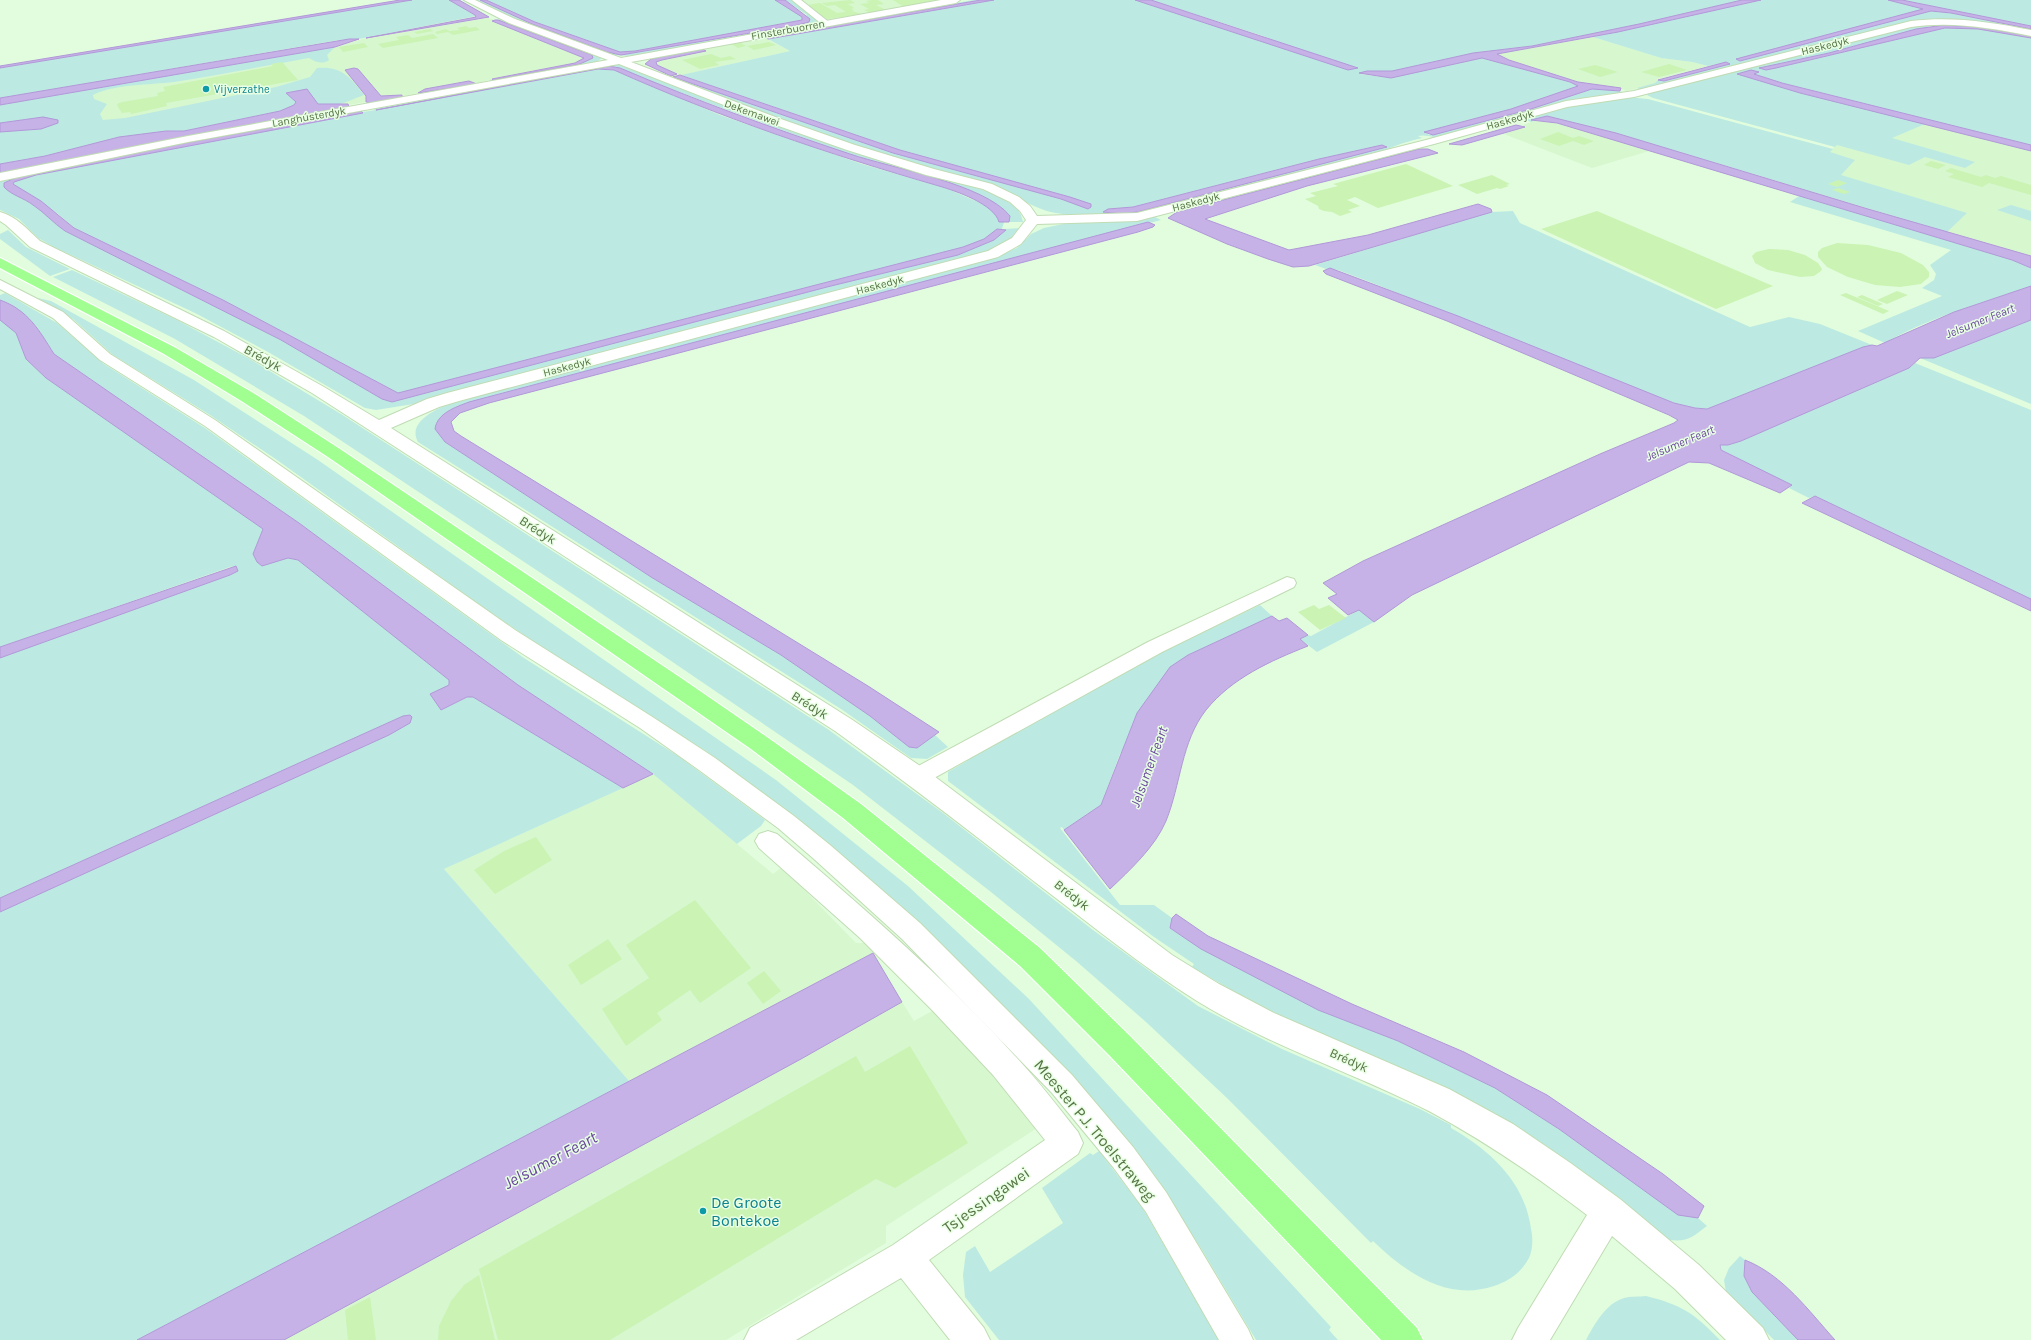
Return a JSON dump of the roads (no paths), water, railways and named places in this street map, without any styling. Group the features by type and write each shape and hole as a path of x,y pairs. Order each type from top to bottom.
{"main road":[{"path":"0,262 170,351 249,398 334,453 663,677 760,744 852,811 1030,957 1126,1052 1405,1340"}],"street":[{"name":"Dekemawei","path":"468,0 512,21 619,60 704,95 802,131 883,158 1001,192 1020,204 1029,213 1033,220"},
{"name":"Finsterbuorren","path":"619,60 956,0"},
{"name":"Haskedyk","path":"378,427 433,403 978,259 1000,251 1016,242 1024,235 1033,220 1137,217 1430,142 1566,104 1634,94 1911,24 1935,21 1970,23 2031,32"},
{"name":"Langhústerdyk","path":"0,177 93,157 619,60"},
{"name":"Brédyk","path":"0,216 11,222 35,244 219,334 318,390 843,725 917,777 1162,964 1202,989 1264,1023 1438,1100 1502,1135 1558,1173 1608,1211"},
{"name":"Tsjessingawei","path":"762,1340 905,1257 1067,1143 1004,1065 942,1001 870,930 768,841"},
{"path":"1530,1340 1608,1211 1687,1277 1751,1340"},
{"path":"905,1257 972,1340"}],"lane":[{"path":"796,0 826,23"},
{"name":"Meester P.J. Troelstraweg","path":"0,284 58,316 73,327 105,357 210,422 508,635 646,723 707,764 786,822 822,852 911,931 1062,1084 1128,1164 1156,1202 1237,1340"},
{"path":"917,777 1155,647 1287,583"}],"water":[{"path":"400,0 412,0 0,68 0,66"},
{"path":"449,0 459,0 489,17 366,38 476,17"},
{"path":"480,0 486,0 535,22 620,52 635,51 802,20 802,17 775,0 785,0 810,19 809,22 798,25 621,55 607,52 532,24"},
{"path":"981,0 994,0 768,39 764,37"},
{"path":"1135,0 1151,0 1358,68 1348,70"},
{"path":"1742,0 1761,0 1618,32 1497,54 1509,60 1578,82 1621,88 1620,91 1592,89 1531,109 1433,135 1424,132 1511,109 1578,86 1570,82 1482,58 1391,78 1359,73 1367,71 1392,71 1473,53 1532,46 1639,24"},
{"path":"1888,0 1902,0 2031,26 2031,29 1951,13 1931,11 1740,61 1736,59 1923,9"},
{"path":"495,20 592,55 593,58 580,64 493,80 492,79 575,63 584,58 492,21"},
{"path":"1944,25 1978,27 2031,36 2031,38 1978,29 1945,28 1776,68 1766,70 1759,68 1829,53 1916,29"},
{"path":"349,39 359,39 335,47 0,105 0,98"},
{"path":"701,48 706,51 656,62 657,65 677,74 671,76 645,64 651,59"},
{"path":"1726,62 1730,64 1664,81 1658,80"},
{"path":"608,66 620,68 763,124 850,154 959,186 998,205 1010,216 1009,222 999,222 996,215 990,209 974,199 955,191 774,134 693,103 614,70 598,69 376,110"},
{"path":"354,68 358,69 381,96 402,95 402,97 372,103 366,102 366,96 345,70"},
{"path":"1751,70 1759,72 1754,74 1782,83 2031,145 2031,151 1800,93 1737,74"},
{"path":"680,75 900,150 1070,197 1091,204 1091,207 1088,209 1061,199 893,153 673,77"},
{"path":"469,81 477,84 418,93 425,89"},
{"path":"307,89 318,104 348,104 349,107 0,173 0,164 45,156 119,137 166,131 184,131 280,111 294,105 296,102 286,93"},
{"path":"361,111 363,113 36,175 14,182 13,184 41,201 74,228 223,300 398,393 963,247 984,239 997,229 1006,230 994,240 958,255 827,287 392,402 382,399 281,340 65,231 37,208 4,187 4,183 19,176 118,155"},
{"path":"1547,116 1616,133 1868,209 2031,256 2031,268 2012,260 1557,123 1531,120"},
{"path":"43,117 58,120 58,123 41,129 0,132 0,123"},
{"path":"1516,125 1525,127 1462,145 1449,144"},
{"path":"1382,145 1387,147 1137,212 1123,214 1103,212 1108,209 1133,207 1319,159"},
{"path":"1419,149 1428,149 1438,153 1307,186 1205,219 1289,250 1368,235 1478,204 1491,209 1492,212 1309,266 1293,267 1227,244 1168,218 1177,212"},
{"path":"1148,222 1155,225 1138,232 489,403 460,413 451,422 454,431 461,436 868,686 939,732 917,748 909,747 870,716 781,655 651,577 445,442 435,429 439,419 448,411 469,402"},
{"name":"Jelsumer Feart","path":"1330,268 1458,316 1674,403 1707,409 1863,347 1872,345 1877,346 1954,312 2031,286 2031,320 1934,358 1920,358 1909,368 1741,441 1728,445 1720,445 1721,450 1792,485 1780,493 1709,463 1689,462 1412,595 1374,622 1359,610 1348,615 1328,598 1337,594 1323,583 1363,561 1678,420 1447,321 1326,274 1323,271"},
{"path":"0,300 18,309 32,322 54,354 299,523 518,685 653,774 623,788 473,697 467,697 441,710 430,694 449,685 449,680 298,560 288,558 262,566 257,562 253,554 263,529 46,378 26,359 16,333 0,320"},
{"path":"1815,496 2031,599 2031,611 1802,503"},
{"path":"236,566 238,571 230,575 0,658 0,647"},
{"name":"Jelsumer Feart","path":"1272,616 1279,621 1287,618 1308,635 1300,639 1308,646 1266,664 1252,672 1228,689 1206,710 1198,722 1186,749 1171,807 1161,831 1149,849 1110,889 1064,830 1101,805 1137,713 1170,667 1188,655"},
{"path":"410,715 412,717 410,723 389,735 0,912 0,898 403,716"},
{"path":"1176,914 1208,936 1352,1004 1464,1052 1547,1095 1663,1174 1704,1206 1698,1218 1678,1215 1559,1129 1495,1088 1398,1041 1318,1010 1201,949 1170,928 1172,918"},
{"name":"Jelsumer Feart","path":"873,953 902,1002 801,1059 284,1340 137,1340"},
{"path":"1745,1260 1759,1267 1783,1284 1805,1305 1835,1340 1798,1340 1752,1292 1744,1276"}],"place":[{"name":"Vijverzathe","path":"206,89"},
{"name":"De Groote Bontekoe","path":"703,1211"}]}
